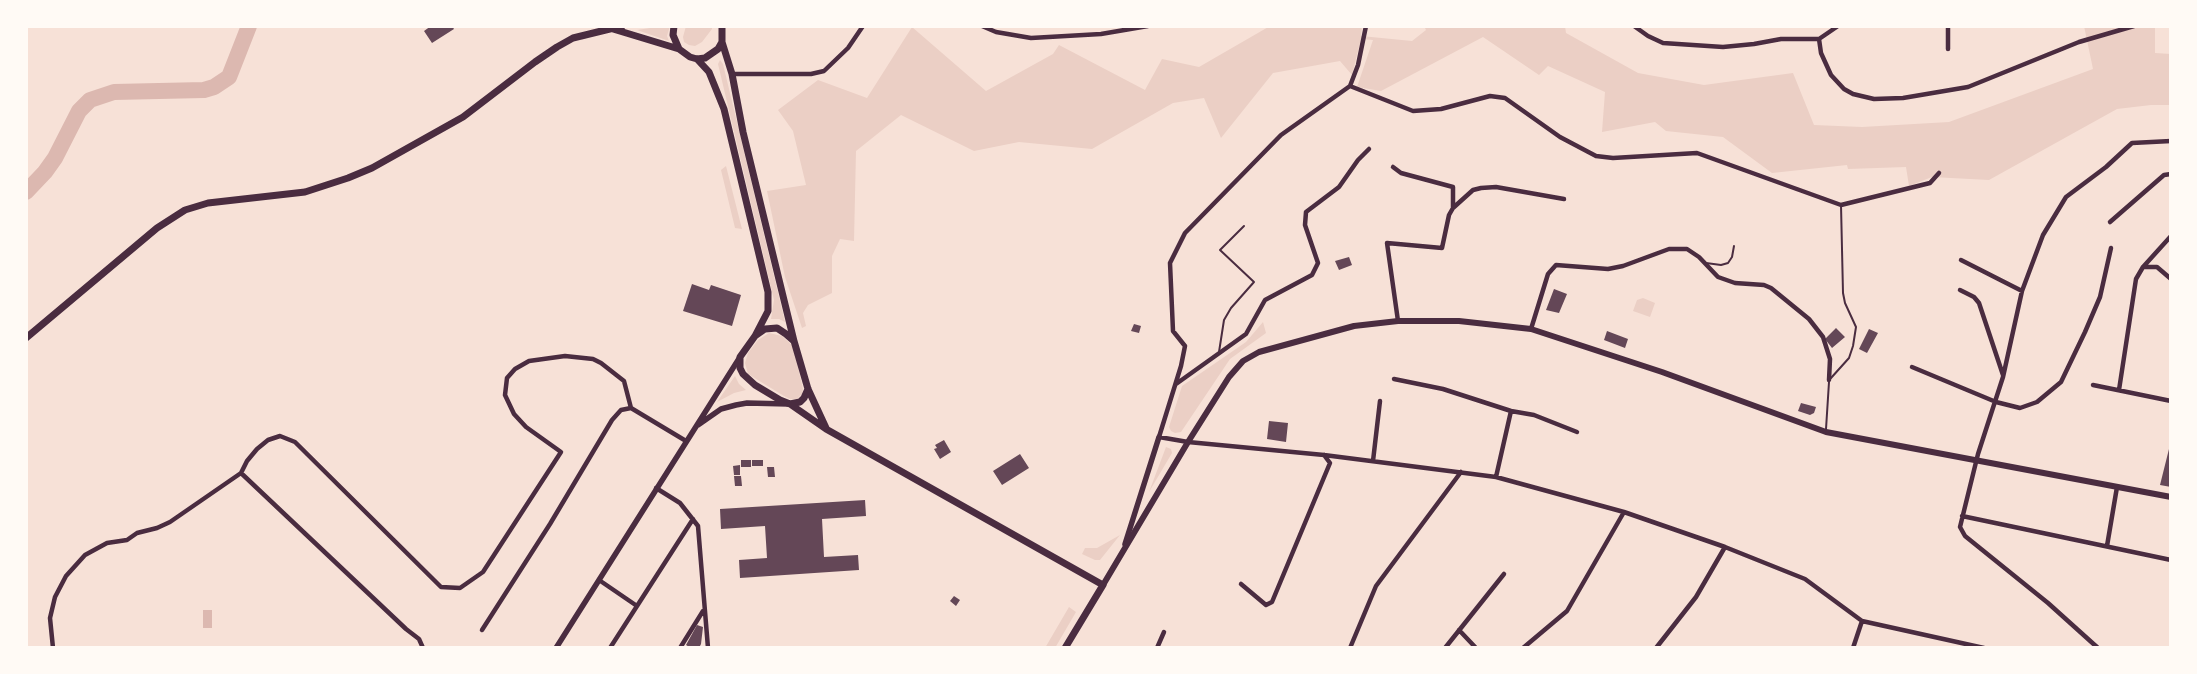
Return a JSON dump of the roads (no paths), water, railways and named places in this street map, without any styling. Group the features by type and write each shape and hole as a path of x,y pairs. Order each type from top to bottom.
{"main road":[{"path":"26,338 157,228 185,210 208,203 305,192 372,168 463,117 557,47 573,38 622,26"},
{"path":"674,26 673,35 679,49"},
{"path":"722,26 722,42 732,74 743,132 794,341 808,389 826,429"},
{"path":"613,28 679,49 690,57 697,58 712,54 722,42"},
{"path":"697,58 709,72 724,109 768,292 768,310 755,336 740,357 740,368 748,379 773,396 790,404 826,429 1100,583"},
{"path":"1100,583 1108,578 1188,442 1229,377 1243,361 1259,352 1354,326 1398,321 1459,321 1531,329 1662,372 1826,432 1976,462 2171,497"},
{"path":"755,336 765,329 777,328 794,341"},
{"path":"790,404 800,402 808,389"},
{"path":"1065,648 1099,592 1100,583"}],"street":[{"path":"732,74 811,74 824,71 848,48 863,26"},
{"path":"982,26 996,32 1031,38 1101,34 1148,26"},
{"path":"1122,555 1176,384 1185,346 1173,331 1170,262 1185,233 1281,135 1350,86 1358,65 1366,26"},
{"path":"1634,26 1648,36 1663,43 1699,46 1746,45 1782,38 1819,39 1838,26"},
{"path":"1948,26 1948,49"},
{"path":"1819,39 1820,53 1831,75 1844,89 1853,94 1874,99 1903,98 1968,87 2079,42 2134,26"},
{"path":"1350,86 1414,111 1432,110 1490,96 1505,98 1560,137 1596,156 1613,158 1697,153 1841,205 1930,184 1939,173"},
{"path":"2098,648 2048,603 1966,536 1960,527 1976,462 2003,377 2022,290 2043,235 2066,197 2106,167 2132,143 2171,141"},
{"path":"1176,384 1246,334 1265,300 1312,275 1318,263 1304,225 1306,212 1339,187 1358,160 1369,149"},
{"path":"1393,167 1401,173 1453,187 1452,208 1442,248 1387,243 1398,321"},
{"path":"2110,222 2164,175 2171,174"},
{"path":"1452,208 1473,190 1481,188 1496,187 1564,199"},
{"path":"2119,390 2136,280 2143,267 2171,236"},
{"path":"1531,329 1548,274 1556,265 1608,269 1678,248 1693,252 1718,277 1735,283 1772,288 1809,319 1823,337 1830,359 1829,380"},
{"path":"1912,367 1996,402 2020,408 2037,402 2061,382 2100,297 2111,248"},
{"path":"1961,260 2022,290"},
{"path":"2143,267 2157,267 2171,279"},
{"path":"1960,290 1974,297 1979,303 2003,377"},
{"path":"53,648 50,618 55,597 66,576 85,556 107,543 128,540 137,532 157,528 170,522 241,473 250,456 268,440 280,436 295,442 441,587 460,588 483,572 561,452 526,427 514,414 505,395 507,378 515,369 529,361 565,356 589,358 600,363 624,381 631,408"},
{"path":"556,648 740,357"},
{"path":"1394,379 1443,390 1511,411 1534,415 1577,432"},
{"path":"2093,385 2171,400"},
{"path":"1373,461 1380,401"},
{"path":"694,428 721,409 747,402 790,404"},
{"path":"482,630 550,524 612,420 621,410 631,408 686,441"},
{"path":"1496,477 1511,411"},
{"path":"1159,437 1188,442 1324,455 1496,477 1624,512 1725,547 1805,580 1862,621 1984,648"},
{"path":"1241,584 1266,605 1272,602 1330,463 1324,455"},
{"path":"1350,648 1376,586 1461,472"},
{"path":"241,473 398,622 419,639 422,648"},
{"path":"656,488 680,503 698,526 708,648"},
{"path":"2107,546 2117,488"},
{"path":"1523,648 1567,611 1624,512"},
{"path":"1962,516 2171,560"},
{"path":"610,648 693,519"},
{"path":"1656,648 1692,603 1725,547"},
{"path":"1445,648 1504,574"},
{"path":"599,580 637,606"},
{"path":"680,648 704,610"},
{"path":"1853,648 1862,621"},
{"path":"1460,630 1476,648"},
{"path":"1157,648 1164,632"}],"lane":[{"path":"1826,432 1829,380 1849,358 1856,326 1845,303 1843,293 1841,205"},
{"path":"1219,354 1224,320 1254,282 1220,250 1244,226"},
{"path":"1704,263 1720,265 1728,263 1732,257 1734,246"}],"waterway":[{"path":"26,192 55,158 79,111 90,100 114,92 204,90 214,87 229,77 249,26"}]}
